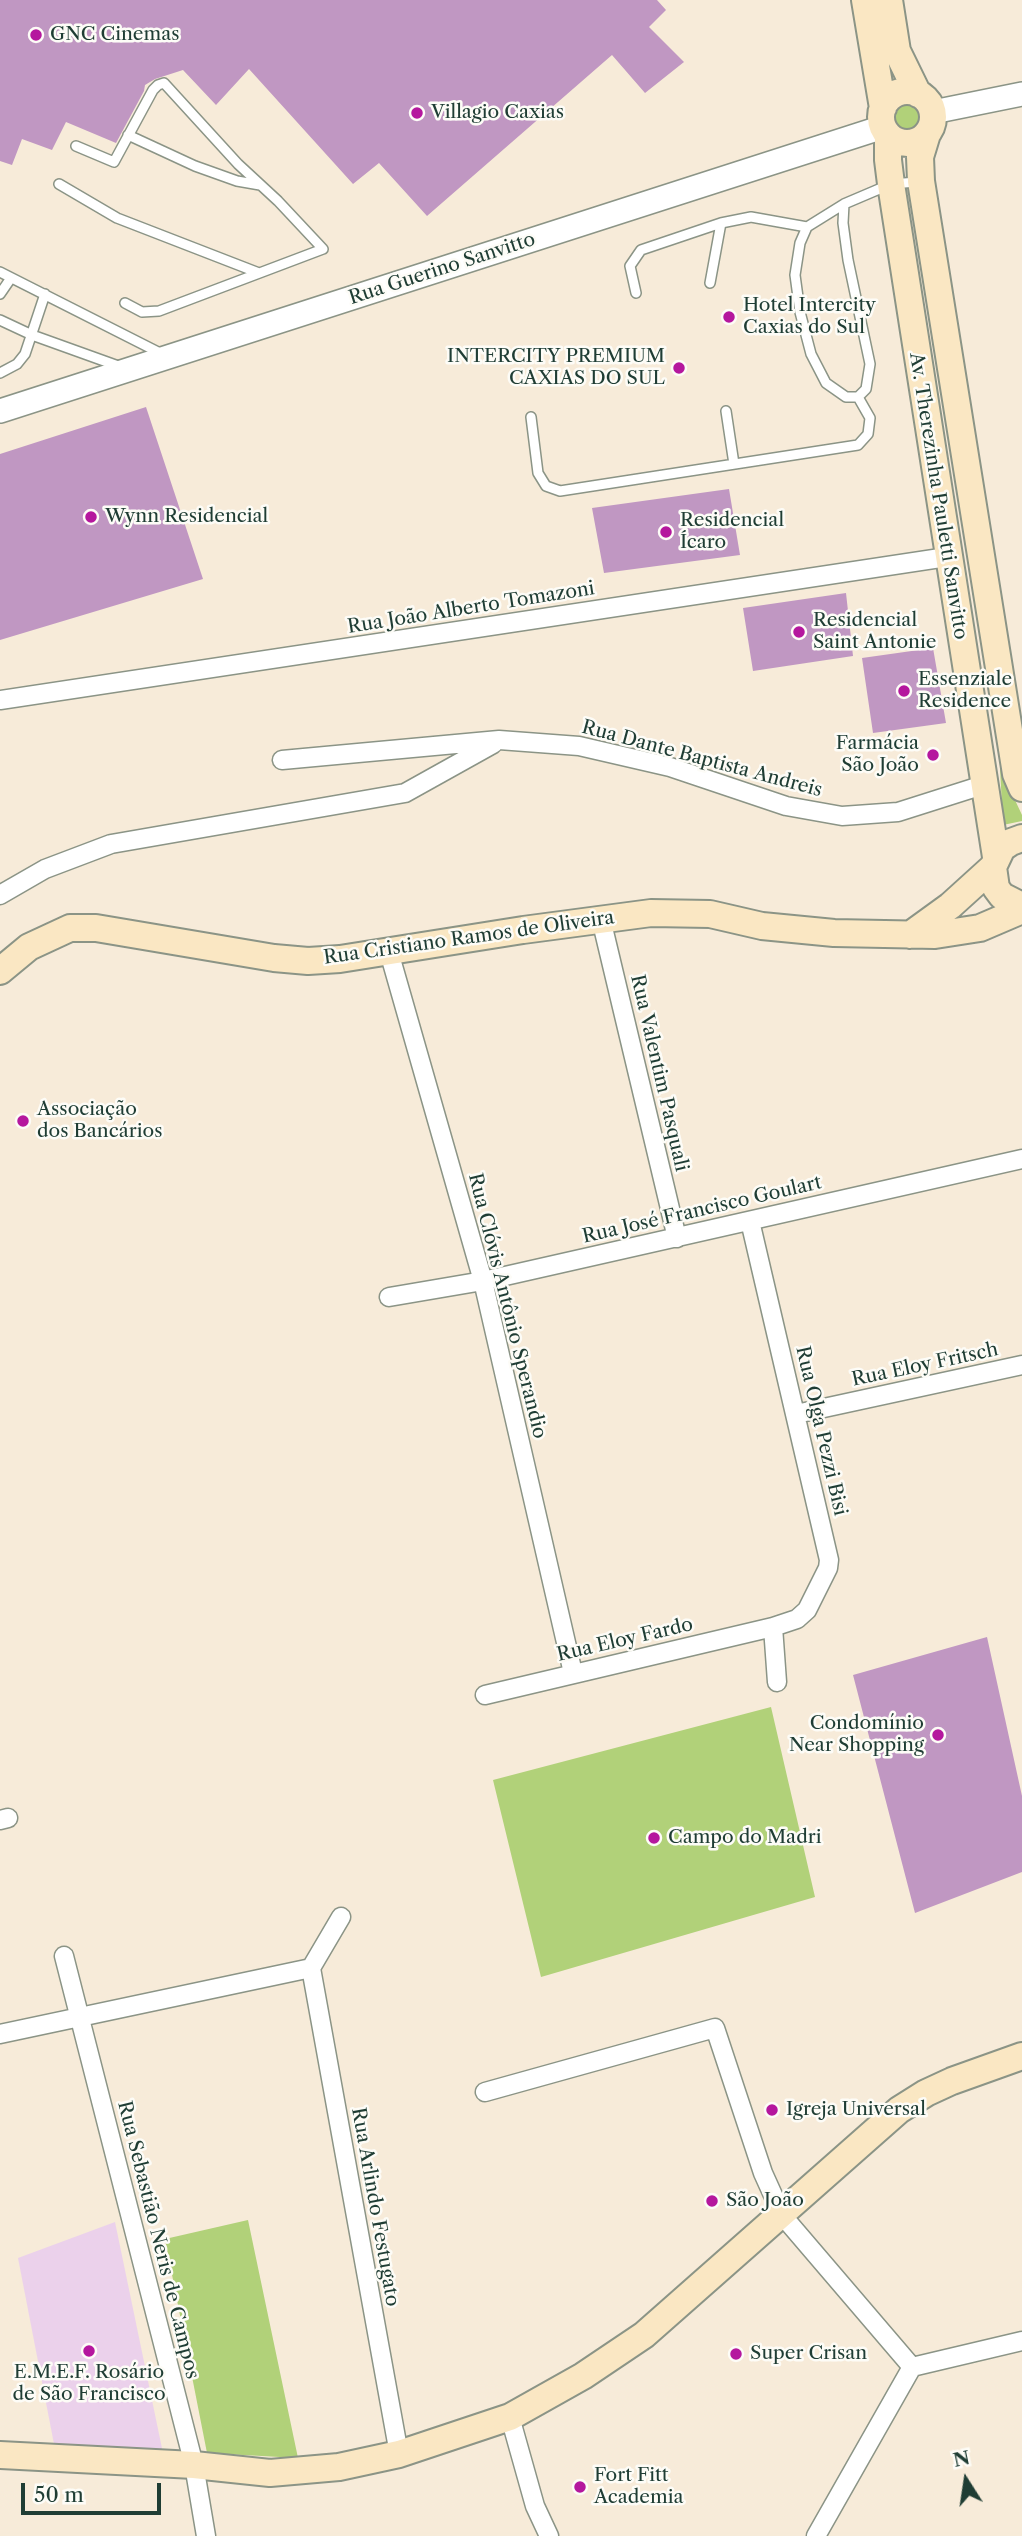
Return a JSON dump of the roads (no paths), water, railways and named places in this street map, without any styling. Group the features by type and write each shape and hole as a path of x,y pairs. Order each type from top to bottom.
{"main road":[{"name":"Av. Therezinha Pauletti Sanvitto","path":"865,0 983,785 996,888 1002,896 1022,908"},
{"path":"889,0 897,51 926,113"},
{"path":"901,92 926,113 912,142 895,140 885,123 893,95 901,92"},
{"name":"Av. Therezinha Pauletti Sanvitto","path":"926,113 920,156 921,181 989,604 1020,777"},
{"path":"927,422 959,417"},
{"path":"956,611 989,604"},
{"path":"910,935 950,906 1010,842 1022,838"},
{"name":"Rua Cristiano Ramos de Oliveira","path":"0,971 29,947 70,928 96,928 274,958 308,961 390,952 651,913 710,914 762,926 834,933 935,936 980,928 1022,908"},
{"path":"0,2455 194,2465 270,2473 338,2467 399,2454 510,2417 583,2376 644,2335 899,2110 944,2085 1022,2056"}],"street":[{"path":"926,113 1022,94"},
{"name":"Rua Guerino Sanvitto","path":"0,411 885,123"},
{"name":"Rua João Alberto Tomazoni","path":"0,700 947,557"},
{"path":"0,895 45,869 111,844 405,793 499,740"},
{"name":"Rua Dante Baptista Andreis","path":"282,760 499,740 579,746 670,767 786,806 842,816 898,812 983,785"},
{"name":"Rua Valentim Pasquali","path":"601,919 677,1238"},
{"name":"Rua Clóvis Antônio Sperandio","path":"390,952 483,1281 573,1673"},
{"name":"Rua José Francisco Goulart","path":"389,1297 483,1281 1022,1158"},
{"name":"Rua Olga Pezzi Bisi","path":"750,1221 829,1560 828,1568 807,1610 797,1619 774,1627"},
{"name":"Rua Eloy Fritsch","path":"796,1414 1022,1365"},
{"path":"774,1627 776,1682"},
{"name":"Rua Eloy Fardo","path":"485,1695 774,1627"},
{"path":"0,2034 311,1968 341,1917"},
{"name":"Rua Sebastião Neris de Campos","path":"64,1956 194,2465 206,2536"},
{"name":"Rua Arlindo Festugato","path":"311,1968 399,2454"},
{"path":"485,2092 715,2028 763,2174 782,2215 912,2367"},
{"path":"819,2534 912,2367 1022,2341"},
{"path":"510,2417 535,2505 549,2536"},
{"path":"535,2505 537,2536"}],"lane":[{"path":"76,146 114,162 158,85 164,83 238,164 323,249 159,311 142,312 125,303"},
{"path":"128,135 237,181 260,185"},
{"path":"844,204 843,223 848,260 870,364 866,389 858,397 846,397 826,383 811,354 800,312 795,275 800,243 807,227 844,204 891,184 921,181"},
{"path":"59,184 117,218 259,273"},
{"path":"636,293 630,266 641,250 721,223 751,216 807,227"},
{"path":"710,283 721,223"},
{"path":"0,272 169,357"},
{"path":"0,294 11,278"},
{"path":"0,373 18,364 25,354 45,294"},
{"path":"0,320 32,335 129,370"},
{"path":"531,417 538,473 546,486 560,491 858,445 868,434 870,418 858,397"},
{"path":"726,411 734,464"}],"place":[{"name":"GNC Cinemas","path":"36,35"},
{"name":"Villagio Caxias","path":"417,113"},
{"name":"Hotel Intercity Caxias do Sul","path":"729,317"},
{"name":"INTERCITY PREMIUM CAXIAS DO SUL","path":"679,368"},
{"name":"Wynn Residencial","path":"91,517"},
{"name":"Residencial Ícaro","path":"666,532"},
{"name":"Residencial Saint Antonie","path":"799,632"},
{"name":"Essenziale Residence","path":"904,691"},
{"name":"Farmácia São João","path":"933,755"},
{"name":"Associação dos Bancários","path":"23,1121"},
{"name":"Condomínio Near Shopping","path":"938,1735"},
{"name":"Campo do Madri","path":"654,1838"},
{"name":"Igreja Universal","path":"772,2110"},
{"name":"São João","path":"712,2201"},
{"name":"E.M.E.F. Rosário de São Francisco","path":"89,2351"},
{"name":"Super Crisan","path":"736,2354"},
{"name":"Fort Fitt Academia","path":"580,2487"}]}
